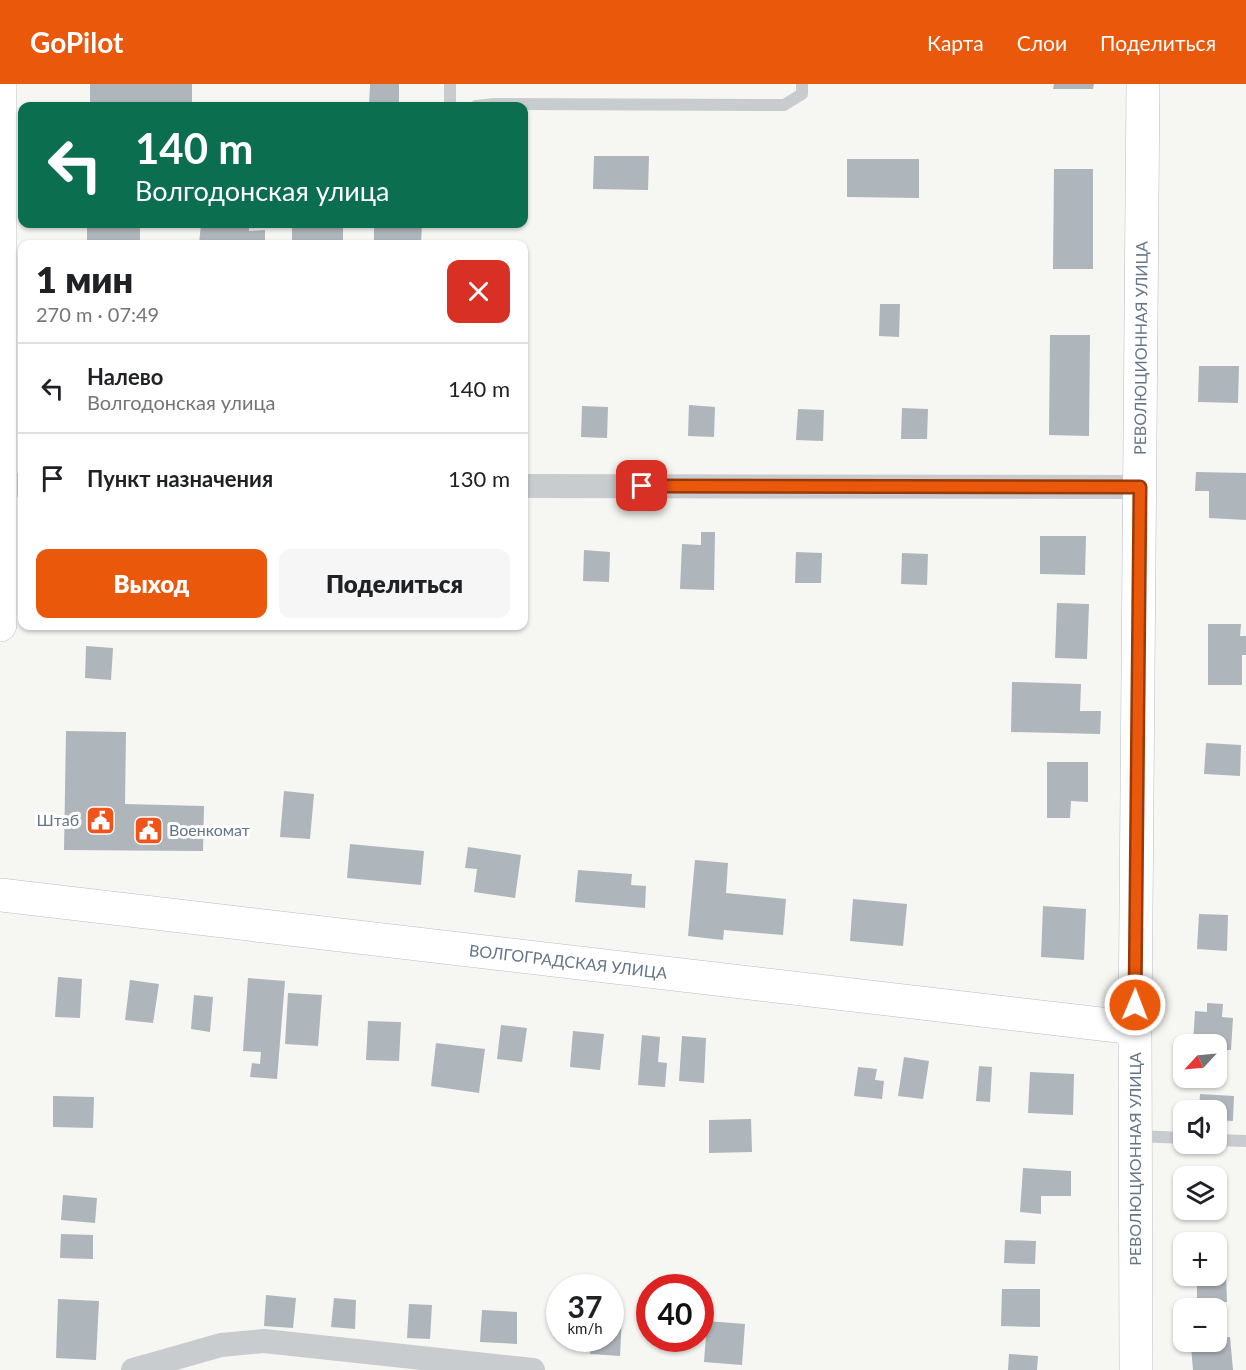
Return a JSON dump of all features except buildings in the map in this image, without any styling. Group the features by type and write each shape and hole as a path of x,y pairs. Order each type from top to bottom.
{"street":[{"path":"0,84 6,497 0,625"},
{"name":"РЕВОЛЮЦИОННАЯ УЛИЦА","path":"1136,1370 1135,1028 1143,84"},
{"path":"528,486 1140,487"},
{"name":"ВОЛГОГРАДСКАЯ УЛИЦА","path":"0,895 1135,1028"},
{"path":"133,1370 221,1345 264,1341 534,1370"}],"lane":[{"path":"450,84 450,102"},
{"path":"528,104 784,105 802,94 802,84"},
{"path":"1135,1136 1173,1138"},
{"path":"1227,1140 1246,1141"}],"place":[{"name":"Штаб","path":"100,820"},
{"name":"Военкомат","path":"148,830"}],"route":[{"path":"642,486 1140,487 1135,1005"}]}
